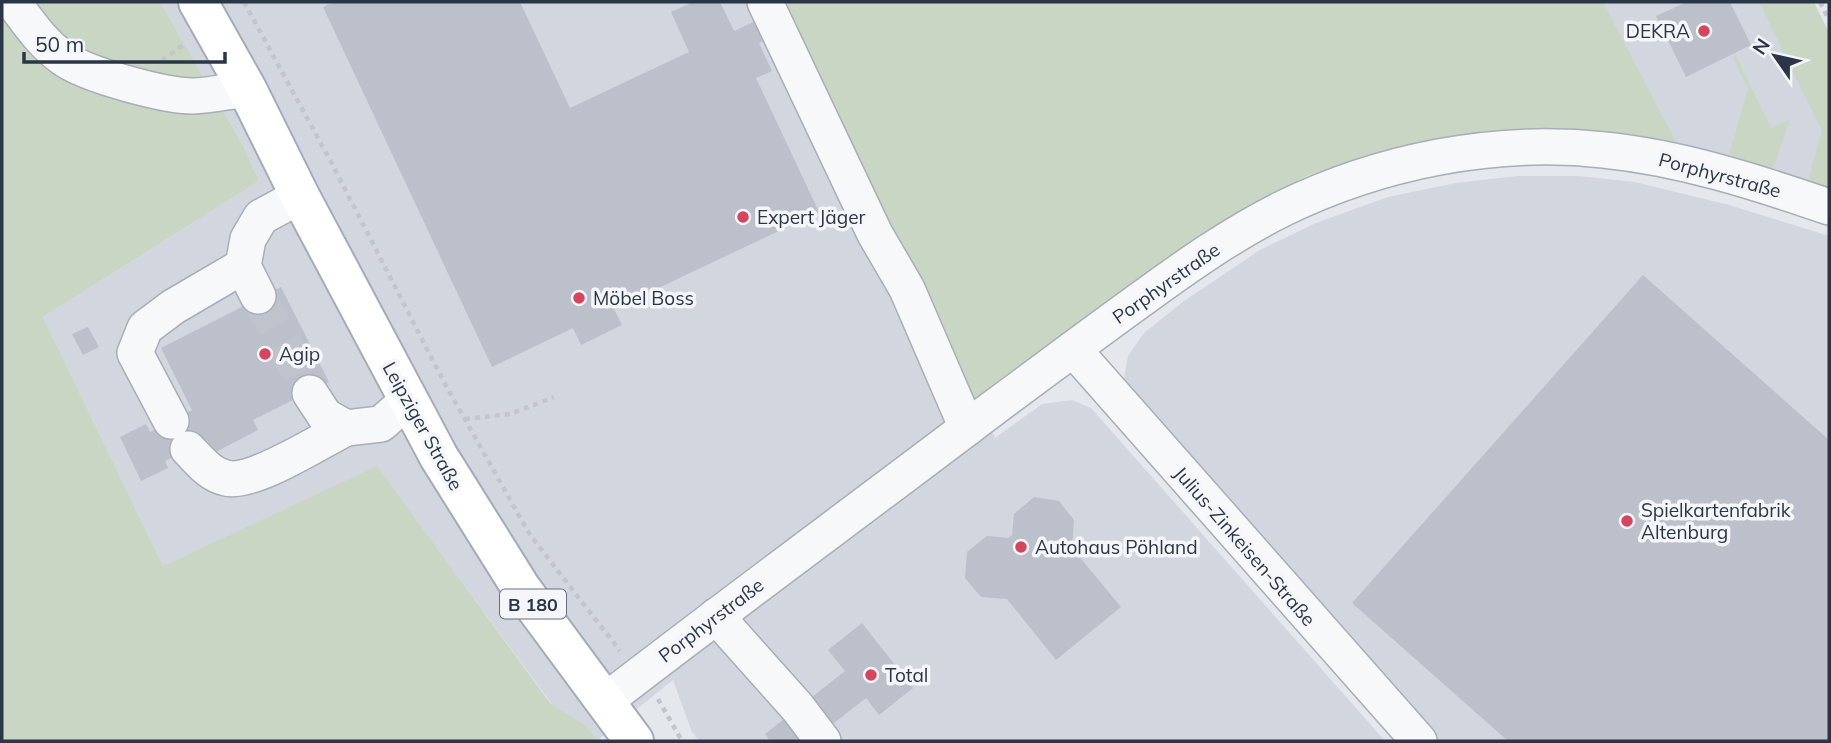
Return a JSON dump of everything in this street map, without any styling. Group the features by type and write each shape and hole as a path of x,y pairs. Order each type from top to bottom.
{"main road":[{"name":"Leipziger Straße","path":"198,2 247,89 300,196 439,457 501,556 634,741"}],"street":[{"path":"13,2 41,39 64,59 92,74 191,96 247,89"},
{"path":"765,2 876,234 907,289 967,428"},
{"name":"Porphyrstraße","path":"604,702 967,428 1197,259 1281,209 1351,180 1407,163 1477,152 1541,147 1602,150 1703,168 1829,207"},
{"path":"300,196 261,217 248,239 251,281 173,307 145,328 135,353 180,435 208,471 229,480 271,470 346,428 381,424 408,400"},
{"name":"Julius-Zinkeisen-Straße","path":"1073,349 1419,741"},
{"path":"310,393 324,416 346,428"},
{"path":"716,616 798,708 823,741"}],"path":[{"path":"244,2 465,419 530,535 663,705 682,741"},
{"path":"1820,2 1829,20"},
{"path":"465,419 510,414 554,397"}],"shaded area":[{"path":"160,2 800,2 995,438 1042,404 1072,400 1091,408 1385,741 699,741 692,732 673,680 597,741 579,741 377,467 163,566 43,317 259,181 244,147"},
{"path":"1592,2 1802,2 1829,52 1829,192 1673,148"},
{"path":"1518,176 1579,176 1635,182 1729,205 1829,236 1829,741 1434,741 1125,391 1128,356 1144,333 1184,301 1260,250 1316,223 1388,197 1456,183"}],"green space":[{"path":"2,2 160,2 244,147 259,181 43,317 163,566 377,466 550,703 585,725 598,741 2,741"},
{"path":"785,2 1603,2 1677,144 1584,130 1504,131 1403,146 1309,175 1236,214 1134,284 979,398 973,399 963,393"},
{"path":"1759,2 1814,2 1829,33 1829,190 1814,185 1809,177 1822,131"},
{"path":"1736,56 1771,128 1790,119 1774,166 1768,173 1733,163 1729,155 1748,89 1733,58"}],"building":[{"path":"334,2 520,2 570,108 689,52 671,12 693,2 720,2 734,31 764,17 773,37 759,43 772,71 756,78 819,212 614,309 622,325 581,345 573,328 492,367 323,7"},
{"name":"DEKRA","path":"1687,2 1730,2 1751,45 1686,77 1656,16"},
{"name":"Spielkartenfabrik Altenburg","path":"1643,275 1829,440 1829,741 1508,741 1352,603"},
{"path":"281,287 329,382 253,420 258,430 214,453 207,440 165,461 168,468 141,481 120,437 146,424 150,432 192,410 161,348"},
{"path":"88,327 99,347 83,355 72,334"},
{"path":"1034,497 1059,501 1074,520 1072,548 1121,607 1056,660 1007,599 981,597 965,578 967,552 987,536 1008,538 1012,535 1014,514"},
{"path":"862,623 913,688 879,715 866,698 811,741 770,741 765,734 845,671 828,650"}],"tunnel":[{"path":"258,296 310,393"}],"place":[{"name":"DEKRA","path":"1704,31"},
{"name":"Expert Jäger","path":"743,217"},
{"name":"Möbel Boss","path":"579,298"},
{"name":"Agip","path":"265,354"},
{"name":"Spielkartenfabrik Altenburg","path":"1627,521"},
{"name":"Autohaus Pöhland","path":"1021,547"},
{"name":"Total","path":"871,675"}]}
